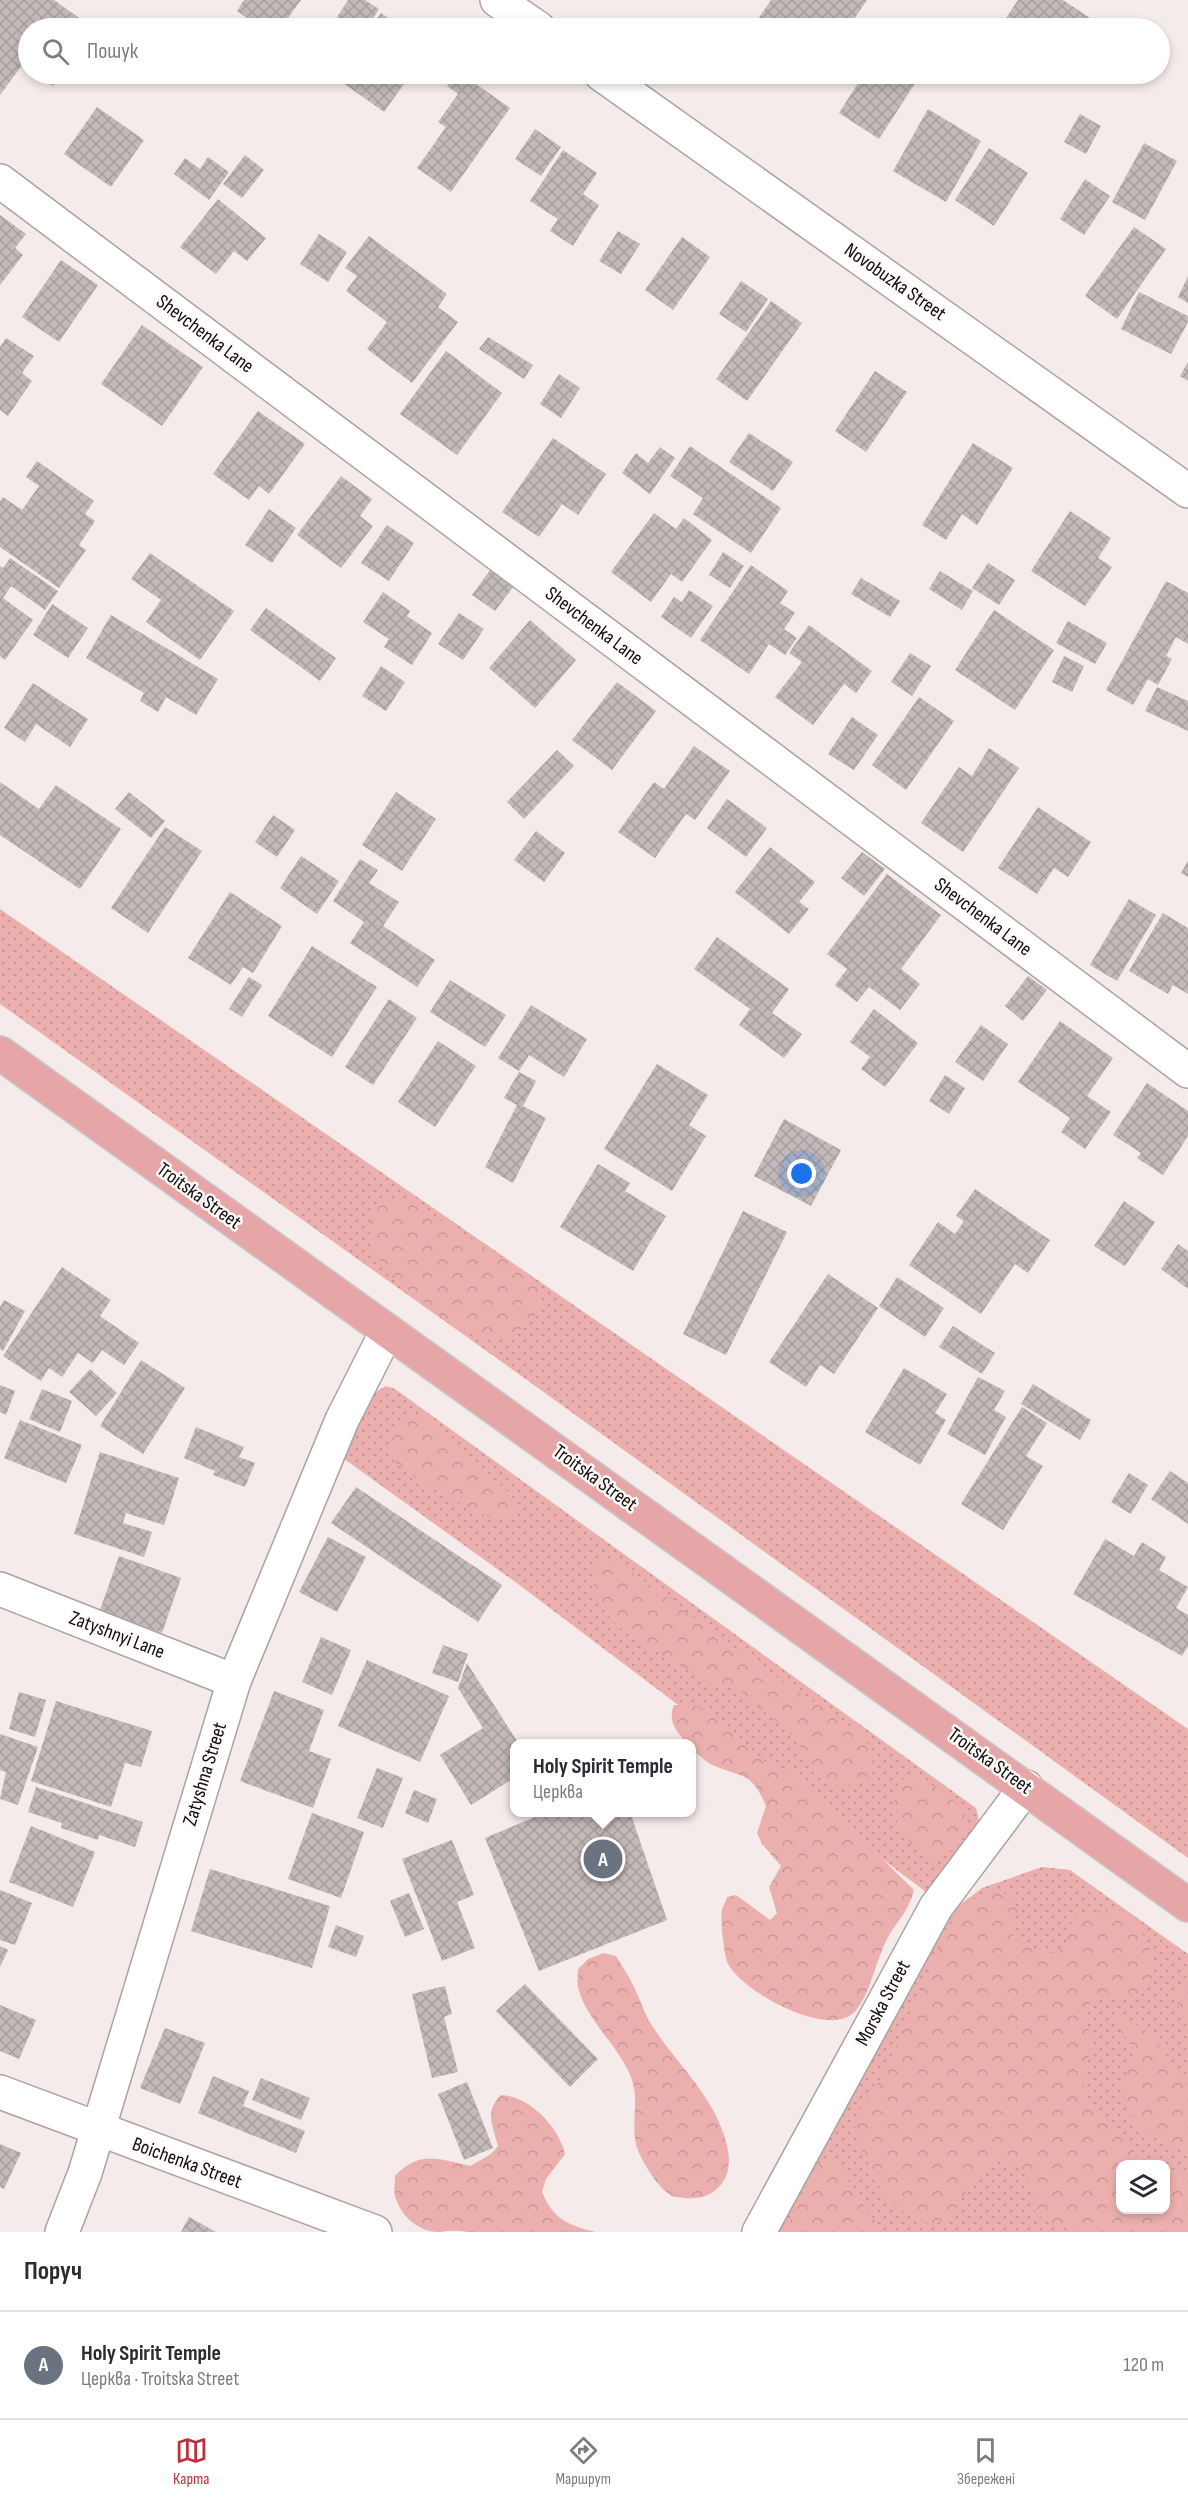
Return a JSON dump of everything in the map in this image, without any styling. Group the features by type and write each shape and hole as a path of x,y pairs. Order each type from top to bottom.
{"main road":[{"name":"Troitska Street","path":"0,1053 1188,1905"}],"street":[{"path":"497,0 523,18"},
{"name":"Novobuzka Street","path":"615,84 1188,491"},
{"name":"Shevchenka Lane","path":"0,180 1188,1071"},
{"name":"Zatyshna Street","path":"62,2232 85,2173 234,1681 342,1420 387,1331"},
{"name":"Zatyshnyi Lane","path":"0,1589 234,1681"},
{"name":"Morska Street","path":"759,2232 936,1907 1026,1787"},
{"name":"Boichenka Street","path":"0,2092 375,2232"}],"green space":[{"path":"0,909 1188,1729 1188,1858 527,1380 0,1004"},
{"path":"383,1197 409,1201 525,1272 541,1291 540,1309 514,1336 484,1339 445,1320 388,1274 369,1242 371,1212"},
{"path":"386,1386 395,1389 976,1808 979,1820 976,1830 926,1892 514,1581 340,1456 374,1393"},
{"path":"405,1416 421,1416 448,1435 512,1496 516,1507 509,1517 496,1519 459,1503 426,1484 394,1461 390,1450 390,1429"},
{"path":"601,1559 621,1564 760,1666 860,1733 872,1754 871,1779 843,1787 829,1783 815,1775 793,1736 735,1686 712,1684 633,1638 613,1622 594,1596 594,1566"},
{"path":"692,1704 705,1710 768,1764 788,1771 809,1787 914,1890 906,1910 888,1937 863,2000 851,2015 838,2020 822,2019 785,2008 750,1987 736,1975 728,1964 722,1921 722,1910 727,1897 736,1895 770,1920 777,1913 769,1887 781,1866 762,1844 757,1833 766,1806 756,1787 745,1777 712,1765 696,1753 696,1739 684,1739 674,1726 672,1711 674,1705"},
{"path":"910,1777 929,1783 945,1792 958,1805 968,1822 961,1841 947,1853 934,1859 905,1837 896,1817 895,1794 899,1781"},
{"path":"1042,1867 1070,1870 1188,1954 1188,2232 777,2232 950,1912 982,1888"},
{"path":"994,1892 1009,1894 1019,1910 1010,1932 1024,1944 1042,1951 1055,1953 1063,1946 1071,1925 1079,1915 1103,1910 1120,1911 1143,1934 1153,1956 1154,1967 1147,1986 1133,1995 1101,2000 1087,2005 1085,2013 1090,2033 1090,2048 1083,2089 1091,2108 1118,2131 1136,2154 1146,2160 1116,2160 1116,2214 1170,2214 1170,2171 1179,2173 1188,2181 1188,2232 1073,2232 1066,2225 1054,2226 1035,2210 1032,2204 1031,2186 1021,2170 1011,2163 998,2159 983,2170 971,2184 953,2216 932,2225 917,2220 886,2200 857,2140 854,2120 884,2073 956,1915 974,1899"},
{"path":"603,1953 616,1956 632,1983 651,2024 695,2082 722,2128 729,2157 726,2177 721,2185 706,2196 685,2198 672,2196 657,2182 639,2153 635,2134 634,2086 631,2077 619,2054 588,2010 578,1987 578,1969 588,1959"},
{"path":"1188,1984 1188,2017 1180,2012 1175,1992"},
{"path":"1117,2017 1139,2026 1152,2036 1188,2087 1188,2150 1161,2141 1150,2134 1140,2126 1126,2105 1125,2076 1136,2050 1112,2021"},
{"path":"501,2095 512,2097 532,2107 556,2134 565,2154 546,2179 542,2192 551,2209 562,2220 595,2232 439,2232 418,2226 402,2212 395,2197 394,2188 395,2176 404,2168 413,2162 430,2159 470,2166 491,2154 498,2146 491,2113"},
{"path":"825,2159 836,2162 869,2213 885,2232 784,2232 817,2166"}],"building":[{"path":"0,0 54,0 79,18 18,18 18,71 0,95"},
{"path":"244,0 301,0 288,18 247,18 237,11"},
{"path":"348,0 365,0 379,9 373,18 337,18"},
{"path":"771,0 867,0 855,18 759,18"},
{"path":"1018,0 1063,0 1090,18 1006,18"},
{"path":"381,13 388,18 378,18"},
{"path":"344,84 404,84 384,112"},
{"path":"448,84 476,84 510,108 451,192 417,168 446,127 438,122 458,94 447,86"},
{"path":"858,84 915,84 879,139 839,113"},
{"path":"97,107 144,140 111,187 64,154"},
{"path":"928,109 981,141 946,202 893,171"},
{"path":"1080,114 1101,126 1086,154 1064,142"},
{"path":"535,129 561,147 541,176 515,159"},
{"path":"1144,143 1177,161 1145,220 1112,202"},
{"path":"989,148 1028,173 994,226 955,200"},
{"path":"563,150 597,173 583,194 599,205 573,246 550,231 558,219 530,201"},
{"path":"245,155 264,170 242,198 223,184"},
{"path":"208,157 229,172 209,200 174,174 185,158 200,169"},
{"path":"1085,179 1110,196 1084,235 1060,219"},
{"path":"218,199 266,238 247,261 234,251 216,274 180,247"},
{"path":"0,215 26,234 15,248 23,255 0,285"},
{"path":"1134,227 1166,249 1117,319 1085,296"},
{"path":"618,231 640,244 621,274 599,261"},
{"path":"319,234 347,252 328,282 300,264"},
{"path":"369,236 447,294 438,307 458,322 412,383 367,349 387,322 346,291 357,276 345,268"},
{"path":"682,237 710,257 673,310 645,290"},
{"path":"61,260 98,285 59,342 22,317"},
{"path":"1188,276 1188,303 1178,297"},
{"path":"741,281 768,299 746,332 719,314"},
{"path":"1139,292 1188,316 1188,322 1171,354 1121,329"},
{"path":"771,301 802,323 747,401 716,379"},
{"path":"142,325 203,367 162,426 101,384"},
{"path":"488,337 533,365 524,379 479,349"},
{"path":"6,338 34,356 22,373 32,381 8,416 0,410 0,347"},
{"path":"446,351 502,393 457,455 400,414"},
{"path":"1188,362 1188,381 1180,376"},
{"path":"875,371 907,392 866,452 835,431"},
{"path":"559,374 580,388 561,418 540,404"},
{"path":"258,411 305,444 269,494 259,486 249,500 213,474"},
{"path":"749,433 793,462 773,491 729,462"},
{"path":"553,438 606,474 578,515 562,504 539,537 502,512"},
{"path":"973,443 1013,468 977,525 962,514 946,540 922,525"},
{"path":"690,446 781,508 751,553 693,514 703,498 670,476"},
{"path":"660,447 675,458 650,494 622,473 636,453 648,463"},
{"path":"37,461 94,501 85,514 95,521 79,545 86,550 59,588 0,547 0,501 3,497 22,510 39,486 26,477"},
{"path":"341,476 372,499 360,516 373,526 341,568 297,535"},
{"path":"269,509 296,528 272,563 245,545"},
{"path":"1070,511 1111,538 1098,558 1112,567 1085,606 1031,571"},
{"path":"654,513 676,529 684,518 712,540 682,582 671,574 651,602 611,572"},
{"path":"387,525 414,543 389,581 361,563"},
{"path":"723,552 744,566 730,588 709,575"},
{"path":"150,553 234,611 200,660 146,622 161,600 131,579"},
{"path":"10,558 58,591 45,610 11,586 3,598 33,620 5,660 0,656 0,566 3,568"},
{"path":"988,563 1015,580 999,605 972,588"},
{"path":"751,565 788,591 780,603 795,613 784,629 797,638 785,655 769,644 749,674 700,640"},
{"path":"491,569 514,586 495,611 472,595"},
{"path":"940,571 973,591 962,610 929,589"},
{"path":"861,578 900,601 890,617 851,594"},
{"path":"1166,581 1188,593 1188,644 1176,637 1166,656 1172,659 1158,685 1148,679 1133,705 1106,690"},
{"path":"689,590 713,606 691,638 661,617 674,597 682,602"},
{"path":"383,592 410,611 407,616 432,633 412,665 384,647 389,639 363,622"},
{"path":"52,604 88,628 68,658 33,635"},
{"path":"266,608 336,658 320,681 250,630"},
{"path":"994,610 1054,650 1015,710 955,670"},
{"path":"459,613 484,629 463,660 438,644"},
{"path":"111,615 218,679 196,715 166,697 158,712 140,701 144,693 86,658"},
{"path":"530,620 576,660 535,708 489,668"},
{"path":"1068,621 1107,643 1095,664 1056,643"},
{"path":"809,625 872,671 856,693 844,684 813,725 775,697 802,662 789,653"},
{"path":"910,653 931,666 912,696 891,682"},
{"path":"1064,656 1084,666 1072,692 1052,682"},
{"path":"381,666 405,682 386,711 362,696"},
{"path":"617,682 656,711 612,770 572,740"},
{"path":"33,683 88,719 70,747 36,724 25,742 4,728"},
{"path":"1157,687 1188,701 1188,731 1145,711"},
{"path":"919,697 954,721 906,790 872,765"},
{"path":"852,717 878,735 854,770 828,754"},
{"path":"694,746 730,771 695,820 686,814 655,858 618,832 654,782 664,789"},
{"path":"989,748 1019,768 963,852 921,823 959,767 972,776"},
{"path":"557,750 574,766 524,819 507,802"},
{"path":"0,782 39,809 56,785 121,829 80,889 0,835"},
{"path":"129,792 165,821 151,838 115,809"},
{"path":"396,792 436,819 402,871 362,845"},
{"path":"727,799 767,828 746,857 707,828"},
{"path":"1038,807 1091,842 1068,877 1054,868 1037,894 998,868"},
{"path":"273,815 295,830 277,857 255,842"},
{"path":"165,827 202,851 148,933 111,908"},
{"path":"536,831 565,853 544,882 514,860"},
{"path":"770,847 815,882 799,902 809,909 789,934 735,892"},
{"path":"862,852 885,869 864,896 841,878"},
{"path":"301,856 339,881 317,914 280,888"},
{"path":"360,859 378,870 369,883 399,902 383,926 435,960 417,987 350,943 364,922 333,901"},
{"path":"1188,861 1188,877 1181,873"},
{"path":"887,874 941,915 901,969 920,984 900,1010 869,987 857,1002 835,985 847,969 827,954"},
{"path":"230,892 282,926 253,973 243,967 231,985 188,958"},
{"path":"1129,899 1156,915 1117,981 1090,965"},
{"path":"1163,913 1188,928 1188,994 1173,985 1168,994 1129,971"},
{"path":"717,937 789,989 772,1013 802,1034 784,1058 739,1025 750,1009 694,969"},
{"path":"312,946 377,987 332,1057 268,1016"},
{"path":"1028,976 1047,990 1023,1021 1005,1006"},
{"path":"249,977 262,985 242,1017 229,1009"},
{"path":"450,980 506,1015 485,1047 430,1012"},
{"path":"389,999 417,1018 373,1085 345,1067"},
{"path":"531,1005 587,1039 564,1077 529,1055 519,1071 498,1058"},
{"path":"874,1009 918,1043 885,1087 861,1069 870,1057 850,1042"},
{"path":"1060,1021 1113,1058 1087,1096 1111,1112 1085,1149 1061,1132 1070,1118 1018,1082"},
{"path":"981,1025 1008,1044 983,1081 955,1062"},
{"path":"438,1041 476,1066 435,1127 398,1102"},
{"path":"657,1064 708,1095 689,1125 706,1136 672,1191 604,1149"},
{"path":"519,1072 536,1081 523,1106 546,1118 513,1183 485,1167 517,1105 504,1098"},
{"path":"945,1075 965,1088 949,1114 929,1101"},
{"path":"1147,1083 1188,1111 1188,1136 1163,1175 1137,1158 1141,1153 1113,1135"},
{"path":"784,1119 841,1150 811,1206 754,1176"},
{"path":"598,1164 630,1183 625,1191 666,1216 633,1271 560,1227"},
{"path":"975,1189 1050,1240 1028,1273 1015,1264 981,1314 909,1265 938,1222 955,1234 964,1221 956,1216"},
{"path":"1124,1201 1155,1222 1125,1266 1094,1246"},
{"path":"743,1211 787,1232 726,1355 683,1334"},
{"path":"1178,1244 1188,1251 1188,1289 1161,1269"},
{"path":"62,1267 111,1300 100,1316 139,1343 124,1365 102,1350 93,1363 78,1353 62,1377 49,1368 41,1381 3,1356"},
{"path":"828,1274 878,1308 834,1374 820,1365 806,1387 769,1362"},
{"path":"897,1277 944,1308 925,1337 879,1306"},
{"path":"4,1300 25,1311 3,1351 0,1349 0,1307"},
{"path":"953,1326 995,1353 982,1374 939,1347"},
{"path":"141,1360 185,1388 143,1454 100,1426"},
{"path":"904,1368 947,1394 935,1413 946,1420 920,1465 865,1432"},
{"path":"90,1369 117,1393 96,1416 69,1392"},
{"path":"978,1377 1005,1391 994,1410 1006,1417 985,1455 947,1434"},
{"path":"1033,1384 1091,1420 1080,1440 1021,1404"},
{"path":"0,1385 15,1391 6,1415 0,1412"},
{"path":"42,1389 72,1401 60,1432 29,1419"},
{"path":"1022,1407 1047,1423 1026,1456 1043,1466 1003,1530 961,1504"},
{"path":"20,1420 82,1445 66,1483 4,1458"},
{"path":"196,1427 244,1447 239,1457 255,1463 245,1487 213,1475 215,1471 184,1458"},
{"path":"100,1452 179,1478 164,1525 126,1513 123,1523 152,1532 144,1557 74,1534"},
{"path":"1170,1471 1188,1483 1188,1524 1151,1499"},
{"path":"1129,1473 1148,1485 1131,1514 1111,1502"},
{"path":"356,1487 502,1585 478,1622 331,1523"},
{"path":"328,1537 366,1557 337,1612 299,1592"},
{"path":"1105,1539 1134,1556 1142,1542 1166,1557 1159,1570 1188,1587 1176,1608 1188,1615 1188,1646 1182,1656 1073,1594"},
{"path":"119,1556 181,1578 162,1633 100,1610"},
{"path":"321,1637 351,1650 332,1695 302,1682"},
{"path":"443,1645 468,1654 458,1682 432,1673"},
{"path":"367,1660 449,1696 420,1762 338,1726"},
{"path":"467,1663 516,1739 510,1739 510,1781 471,1805 440,1755 483,1728 458,1688"},
{"path":"274,1691 324,1710 309,1751 331,1759 313,1808 240,1781"},
{"path":"19,1692 46,1700 35,1737 9,1729"},
{"path":"56,1701 152,1731 141,1767 125,1763 111,1807 31,1781"},
{"path":"0,1734 38,1747 18,1805 0,1799 6,1772 0,1770"},
{"path":"377,1768 403,1778 383,1828 357,1818"},
{"path":"36,1787 143,1822 135,1847 99,1835 98,1840 61,1828 62,1823 28,1812"},
{"path":"414,1790 437,1799 428,1823 405,1813"},
{"path":"312,1813 364,1832 341,1898 288,1879"},
{"path":"535,1817 632,1817 667,1920 539,1971 485,1838"},
{"path":"31,1826 95,1852 73,1907 9,1882"},
{"path":"452,1840 474,1895 457,1902 475,1948 442,1961 402,1859"},
{"path":"210,1869 330,1906 312,1968 191,1931"},
{"path":"0,1890 32,1903 15,1945 0,1940"},
{"path":"409,1893 424,1929 405,1937 390,1901"},
{"path":"336,1925 364,1936 356,1957 328,1947"},
{"path":"0,1946 8,1950 0,1967"},
{"path":"525,1984 598,2059 570,2087 496,2011"},
{"path":"445,1986 452,2014 444,2017 458,2072 432,2078 412,1994"},
{"path":"0,2005 36,2020 19,2059 0,2051"},
{"path":"165,2028 205,2043 180,2104 140,2088"},
{"path":"213,2076 249,2091 243,2106 305,2131 296,2153 198,2113"},
{"path":"261,2078 310,2098 301,2120 252,2100"},
{"path":"467,2082 493,2148 464,2160 438,2094"},
{"path":"0,2144 21,2153 4,2189 0,2187"},
{"path":"189,2217 216,2232 181,2232"}],"place":[{"name":"Holy Spirit Temple","path":"603,1859"}]}
